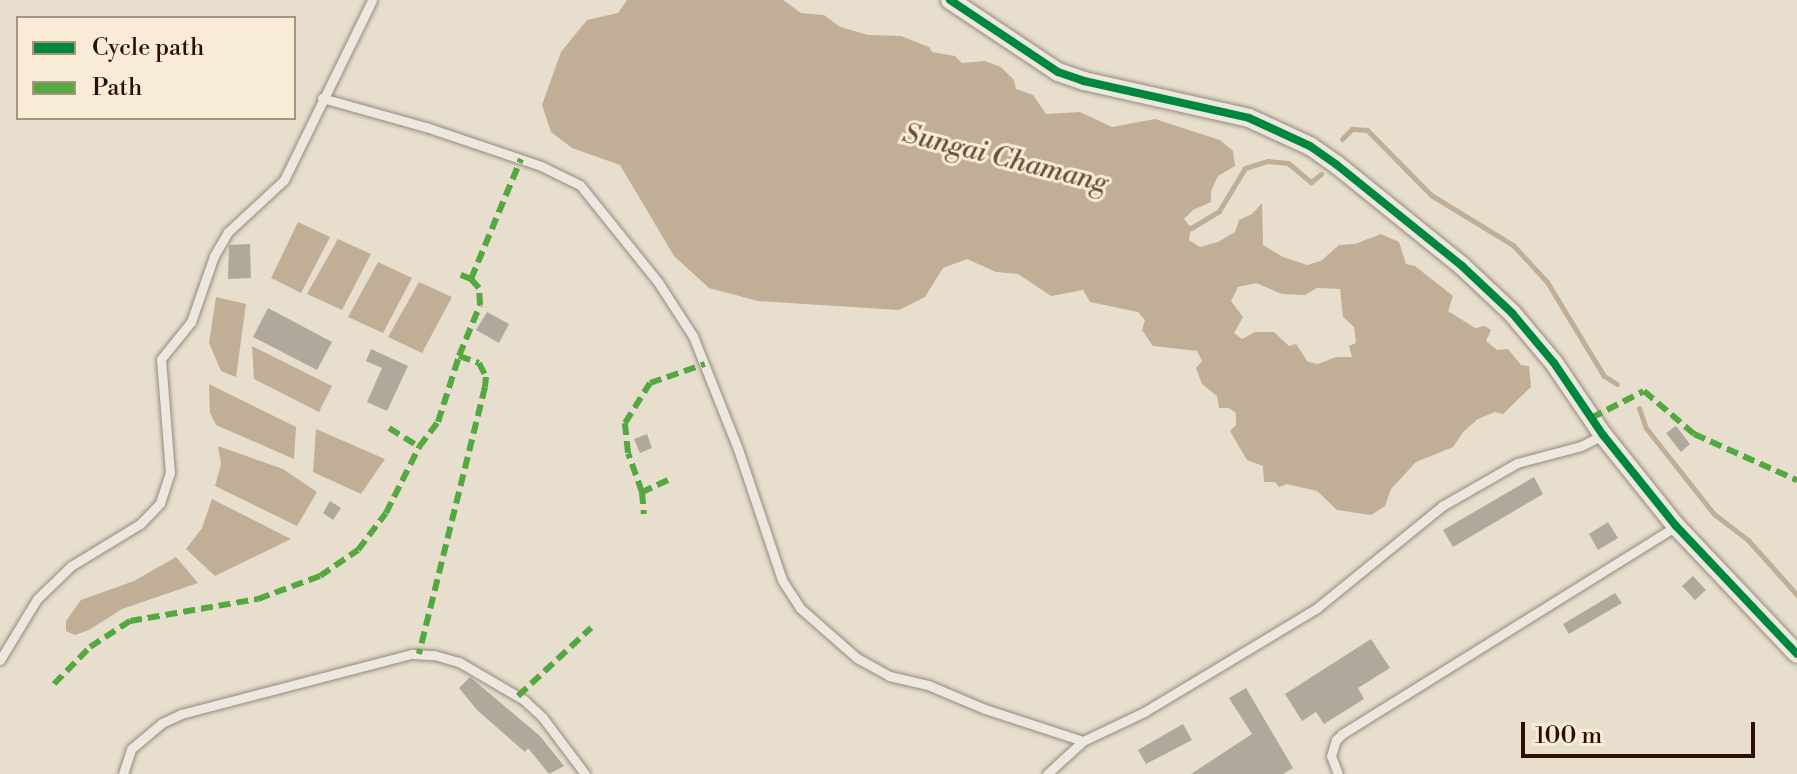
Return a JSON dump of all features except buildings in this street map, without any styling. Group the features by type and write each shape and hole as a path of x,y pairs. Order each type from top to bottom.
{"street":[{"path":"950,0 1058,72 1084,81 1249,118 1310,146 1492,293 1535,339 1603,435 1676,526 1797,654"}],"lane":[{"path":"0,660 22,619 71,566 140,524 160,503 170,473 161,359 191,322 214,256 228,232 284,180 372,0"},
{"path":"322,98 480,145 541,166 580,185 658,282 693,336 738,449 782,580 800,608 857,658 889,676 928,685 985,709 1083,741"},
{"path":"1047,774 1083,741 1144,712 1317,608 1442,506 1517,463 1581,446 1603,435"},
{"path":"1338,774 1331,756 1342,734 1676,526"},
{"path":"123,774 131,749 162,723 181,714 379,660 419,654 459,662 524,700 543,718 585,774"}],"water":[{"path":"627,0 783,0 801,13 824,15 840,27 868,35 901,36 929,47 932,52 955,56 962,63 985,61 1001,67 1014,80 1016,89 1033,95 1046,114 1080,112 1112,127 1155,119 1220,140 1233,151 1235,166 1218,176 1211,191 1211,202 1193,210 1184,219 1191,228 1189,240 1200,247 1218,242 1235,232 1239,220 1252,214 1262,203 1263,245 1283,257 1307,265 1321,261 1339,245 1355,244 1381,234 1399,242 1406,264 1415,266 1453,296 1448,311 1475,328 1485,326 1491,330 1486,341 1497,350 1508,349 1521,365 1529,366 1531,387 1503,414 1495,412 1478,419 1464,431 1453,447 1416,462 1391,489 1385,506 1371,515 1337,510 1317,491 1287,484 1279,487 1275,482 1264,482 1263,466 1247,460 1230,431 1236,425 1236,413 1229,408 1219,408 1217,396 1202,384 1196,368 1202,361 1197,351 1153,346 1142,330 1145,320 1138,312 1090,302 1083,290 1051,296 1018,274 996,272 967,259 943,268 925,297 899,310 758,301 709,288 674,256 620,165 572,148 551,132 542,105 561,52 587,20 618,13","holes":["1256,283 1282,294 1305,295 1317,288 1340,289 1343,317 1354,327 1356,343 1349,346 1352,357 1336,357 1318,364 1308,362 1296,344 1289,346 1274,332 1255,332 1242,339 1234,333 1243,317 1231,301 1238,287"]},
{"path":"298,222 330,237 301,293 271,278"},
{"path":"338,239 371,254 342,310 307,294"},
{"path":"378,262 412,278 383,333 348,317"},
{"path":"419,282 452,297 422,353 388,337"},
{"path":"216,297 246,304 236,377 221,371 209,343"},
{"path":"252,346 332,386 319,412 254,379"},
{"path":"209,384 296,427 294,459 216,425 210,413"},
{"path":"316,429 385,459 361,494 313,472"},
{"path":"218,446 283,469 317,492 297,526 215,486 221,464"},
{"path":"212,499 291,539 215,576 186,549 202,528"},
{"path":"176,557 198,583 122,609 89,630 75,635 66,631 66,621 81,600 134,581"}],"waterway":[{"name":"Sungai Chamang","path":"1342,139 1352,129 1367,130 1431,195 1513,245 1547,282 1604,376 1617,384"},
{"name":"Sungai Chamang","path":"1186,227 1191,228 1219,211 1245,168 1268,161 1288,163 1311,182 1321,174"},
{"name":"Sungai Chamang","path":"1639,408 1646,428 1714,514 1748,540 1797,595"}],"marked path":[{"path":"471,279 521,159"},
{"path":"459,356 480,305 479,288 471,279 461,275"},
{"path":"389,428 419,447 438,422 459,356 479,363 486,377 485,387 419,654"},
{"path":"668,480 642,492 628,453 625,423 650,383 705,364"},
{"path":"1591,418 1644,391 1694,434 1797,480"},
{"path":"54,684 90,647 130,621 258,599 320,576 358,550 386,513 419,447"},
{"path":"642,492 644,514"},
{"path":"518,696 591,628"}],"cycle path":[{"path":"950,0 1058,72 1084,81 1249,118 1310,146 1337,165 1462,266 1512,313 1554,363 1603,435 1676,526 1797,654"}]}
